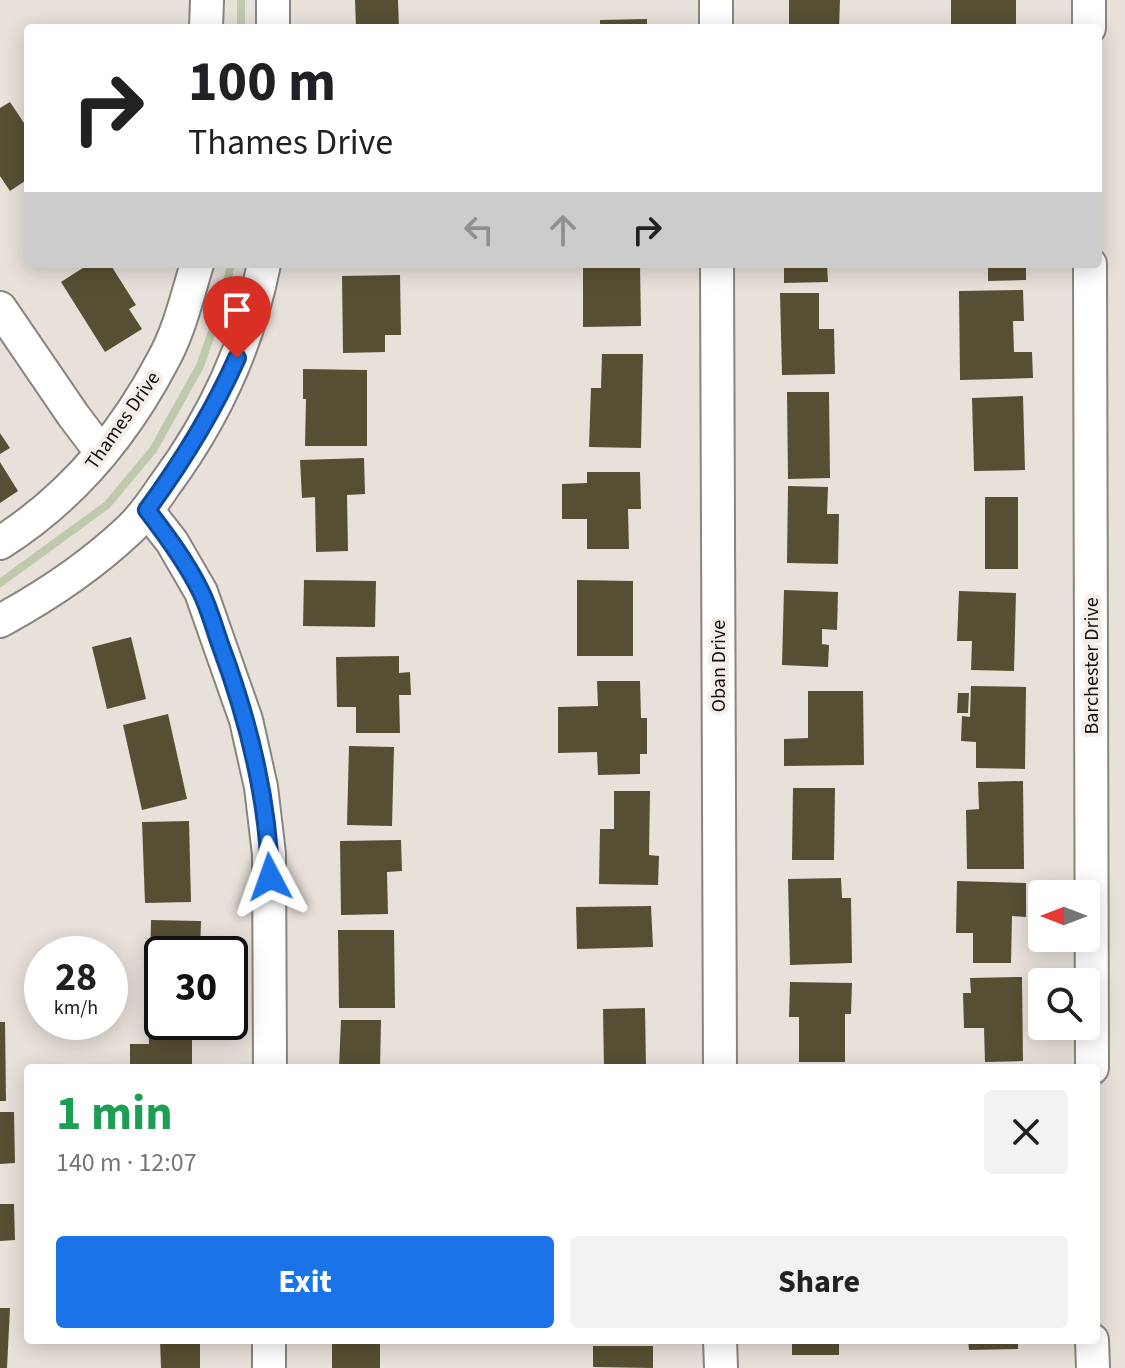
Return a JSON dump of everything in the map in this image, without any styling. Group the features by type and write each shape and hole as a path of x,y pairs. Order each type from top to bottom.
{"street":[{"path":"206,24 207,0"},
{"path":"273,0 273,24"},
{"path":"716,0 716,24"},
{"path":"1089,0 1089,24"},
{"name":"Thames Drive","path":"0,543 34,521 74,486 121,429 163,361 196,268"},
{"path":"0,621 47,596 130,529 147,510 180,465 221,394 237,358 263,268"},
{"name":"Oban Drive","path":"717,268 720,1064"},
{"name":"Barchester Drive","path":"1090,268 1092,1064"},
{"path":"0,308 101,452"},
{"path":"147,510 172,542 201,592 246,720 261,787 269,854 270,1064"},
{"path":"269,1344 269,1368"},
{"path":"720,1344 721,1368"},
{"path":"1092,1344 1093,1368"}],"building":[{"path":"355,0 398,0 399,24 356,24"},
{"path":"789,0 840,0 839,24 789,24"},
{"path":"951,0 1016,0 1016,24 951,24"},
{"path":"647,19 647,24 600,24 600,20"},
{"path":"10,102 24,123 24,182 10,191 0,176 0,108"},
{"path":"83,268 113,268 136,305 129,309 142,329 105,352 61,282"},
{"path":"583,268 640,268 641,326 583,327"},
{"path":"784,268 827,268 828,282 784,283"},
{"path":"988,268 1026,268 1026,280 988,281"},
{"path":"400,275 401,335 385,335 385,352 343,353 342,276"},
{"path":"1023,290 1024,321 1013,321 1014,352 1032,352 1033,378 960,380 959,291"},
{"path":"780,293 819,293 819,329 834,329 835,374 782,375"},
{"path":"602,354 643,354 641,448 589,447 591,388 601,388"},
{"path":"303,369 367,370 367,446 305,446"},
{"path":"787,392 829,392 830,478 788,479"},
{"path":"1023,396 1025,470 974,471 972,398"},
{"path":"0,433 10,448 0,454"},
{"path":"364,458 365,494 347,495 348,551 316,552 315,497 302,498 300,460"},
{"path":"0,462 18,491 0,503"},
{"path":"587,472 640,472 641,509 628,509 629,549 587,549 587,519 562,519 562,484 587,483"},
{"path":"788,486 828,487 827,514 839,514 838,564 787,563"},
{"path":"985,497 1018,497 1018,569 985,569"},
{"path":"304,580 376,581 375,627 303,626"},
{"path":"577,580 633,581 633,656 577,656"},
{"path":"784,590 838,592 837,630 822,629 822,644 829,645 828,667 782,665"},
{"path":"959,591 1016,593 1014,671 971,670 972,641 957,641"},
{"path":"131,637 146,699 107,709 92,647"},
{"path":"399,656 399,673 410,672 411,695 399,695 400,733 356,733 356,707 337,707 336,657"},
{"path":"597,681 640,681 641,718 647,718 647,754 640,754 640,774 598,775 597,752 558,753 558,707 598,706"},
{"path":"971,686 1026,687 1025,769 976,768 976,742 961,741 962,716 970,717"},
{"path":"808,691 863,691 864,765 784,766 784,739 808,738"},
{"path":"958,693 969,693 968,713 957,713"},
{"path":"168,714 187,799 142,810 123,725"},
{"path":"349,746 394,747 392,826 347,825"},
{"path":"1023,781 1024,869 967,869 966,810 979,809 978,782"},
{"path":"793,788 835,788 834,860 792,860"},
{"path":"614,791 650,791 649,855 659,856 658,885 599,884 600,829 614,829"},
{"path":"189,821 191,902 145,903 142,822"},
{"path":"401,840 402,871 387,872 388,914 341,915 340,841"},
{"path":"841,878 842,898 851,898 852,963 790,965 788,879"},
{"path":"957,881 1026,883 1026,917 1012,916 1011,963 973,963 973,933 956,933"},
{"path":"651,906 653,947 577,949 576,907"},
{"path":"151,920 201,921 201,936 151,936"},
{"path":"338,930 394,930 395,1008 339,1008"},
{"path":"1022,977 1023,1061 985,1062 984,1028 964,1028 963,993 971,993 970,978"},
{"path":"790,982 852,983 851,1014 845,1014 845,1062 799,1062 799,1017 789,1017"},
{"path":"645,1008 646,1064 604,1064 603,1009"},
{"path":"341,1020 381,1020 380,1064 339,1064"},
{"path":"0,1022 5,1022 6,1101 0,1101"},
{"path":"149,1040 192,1040 192,1064 130,1064 130,1044 149,1044"},
{"path":"0,1112 14,1112 15,1163 0,1164"},
{"path":"0,1204 14,1204 15,1240 0,1241"},
{"path":"0,1308 10,1308 7,1368 0,1368"},
{"path":"160,1344 200,1344 200,1368 161,1368"},
{"path":"332,1344 380,1344 380,1368 332,1368"},
{"path":"792,1344 839,1344 839,1355 792,1355"},
{"path":"968,1344 1018,1344 1018,1349 969,1350"},
{"path":"593,1346 653,1346 653,1368 593,1367"}],"waterway":[{"path":"241,0 241,24"},
{"path":"0,583 107,505 153,450 200,366 223,300 230,268"}],"route":[{"path":"237,358 221,394 180,465 147,510 172,542 201,592 232,676 246,720 261,787 270,877"}]}
